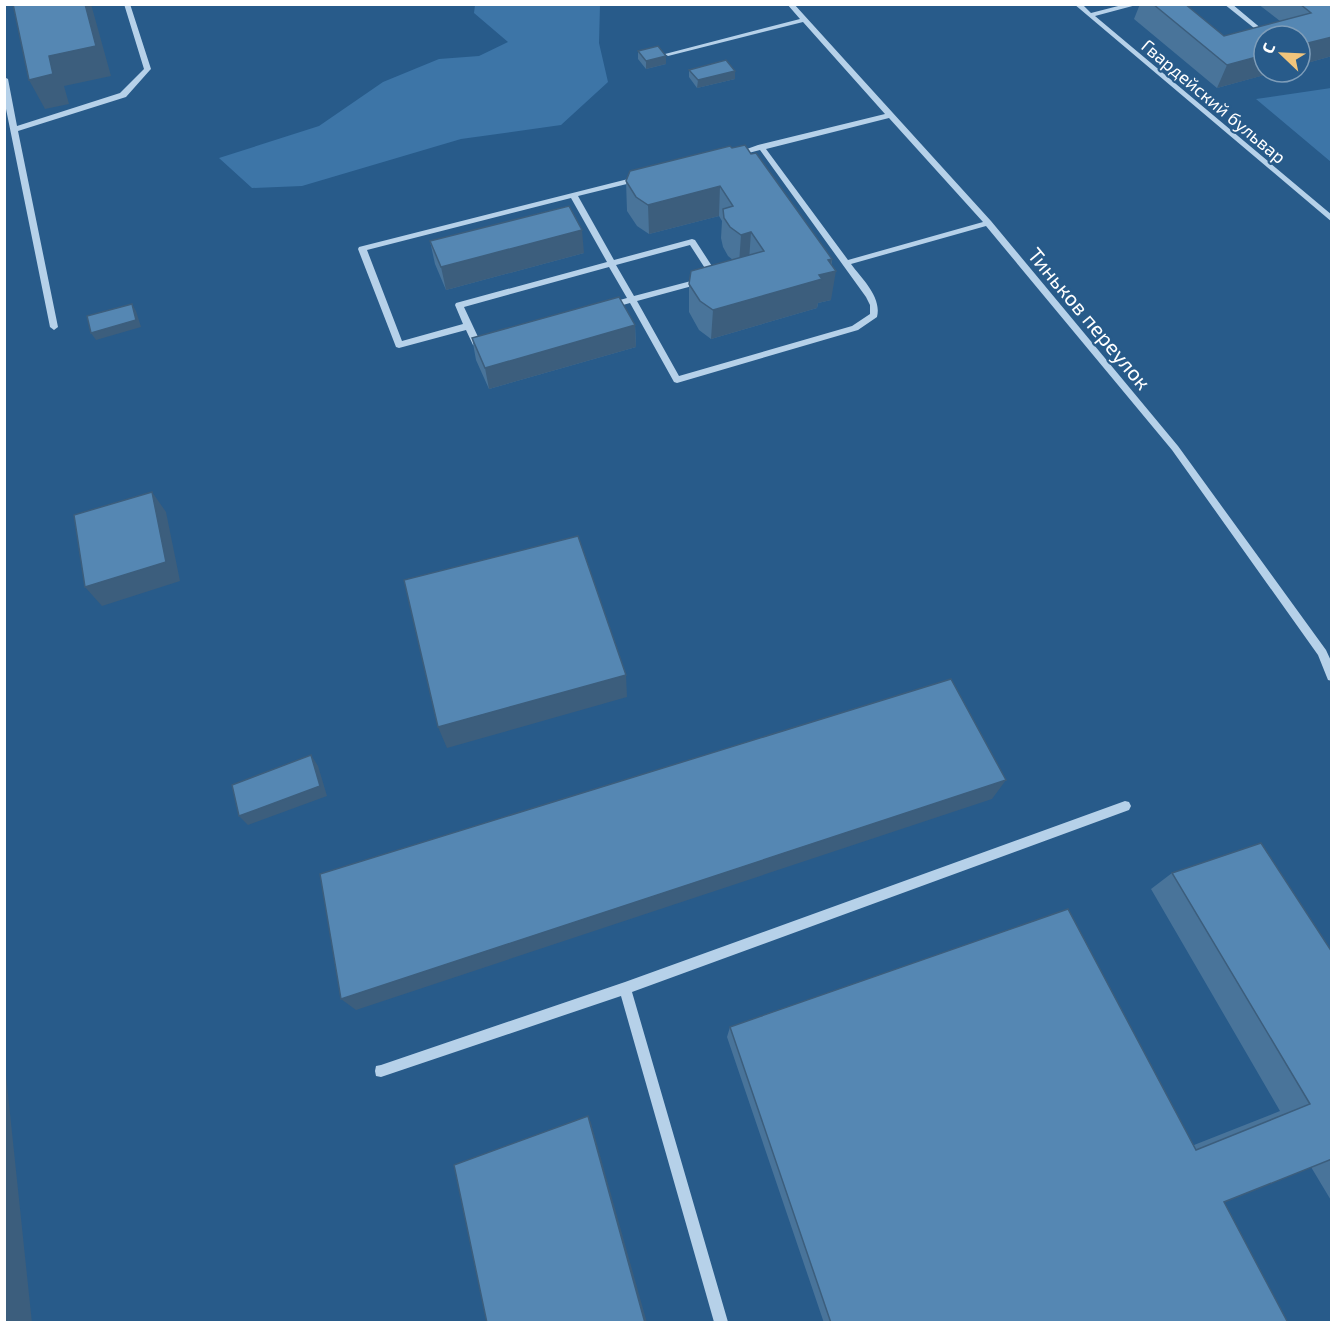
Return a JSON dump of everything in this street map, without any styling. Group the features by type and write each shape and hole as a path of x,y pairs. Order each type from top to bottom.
{"street":[{"path":"16,129 123,95 148,69 127,4"},
{"name":"Тиньков переулок","path":"790,4 988,223 1175,448 1322,653 1332,678"},
{"name":"Гвардейский бульвар","path":"1077,4 1332,220"},
{"path":"1089,15 1137,4"},
{"path":"1227,4 1252,24"},
{"path":"668,54 804,20"},
{"path":"4,79 16,129 54,327"},
{"path":"728,156 890,115"},
{"path":"573,195 677,380 855,327 867,322 874,315 874,305 870,296 761,147"},
{"path":"468,326 399,345 362,249 651,176"},
{"path":"846,263 988,223"},
{"path":"692,242 715,277 632,300 476,343 459,304 692,242"},
{"path":"381,1071 625,988 1125,806"},
{"path":"625,988 721,1323"}],"shaded area":[{"path":"475,5 600,5 599,43 608,82 561,125 461,139 302,186 252,188 219,158 319,126 383,82 439,59 479,56 508,42 474,13"},
{"path":"1331,88 1331,162 1256,99"}],"building":[{"path":"13,4 85,4 96,46 49,56 53,74 29,80"},
{"path":"1153,4 1185,4 1224,36 1252,29 1252,58 1227,65"},
{"path":"1300,4 1332,4 1332,37 1312,42 1312,24 1269,24 1311,13"},
{"path":"658,46 666,56 646,61 638,51"},
{"path":"726,60 735,71 698,80 689,70"},
{"path":"745,145 751,154 756,153 832,259 828,260 836,271 819,275 822,279 713,310 700,301 689,284 691,271 764,251 751,232 741,235 730,227 724,218 723,209 733,206 720,186 648,205 636,197 626,181 630,171 730,146 732,148"},
{"path":"569,206 582,230 441,267 430,241"},
{"path":"619,297 635,325 485,368 472,338"},
{"path":"132,304 136,320 91,333 87,316"},
{"path":"152,492 166,562 85,587 74,515"},
{"path":"578,536 626,675 438,727 404,580"},
{"path":"951,679 1006,780 341,999 320,874"},
{"path":"311,755 320,786 239,816 232,785"},
{"path":"1261,843 1332,952 1332,1159 1224,1202 1288,1323 831,1323 730,1027 1068,909 1196,1150 1310,1104 1172,873"},
{"path":"588,1116 645,1323 487,1323 454,1165"}]}
